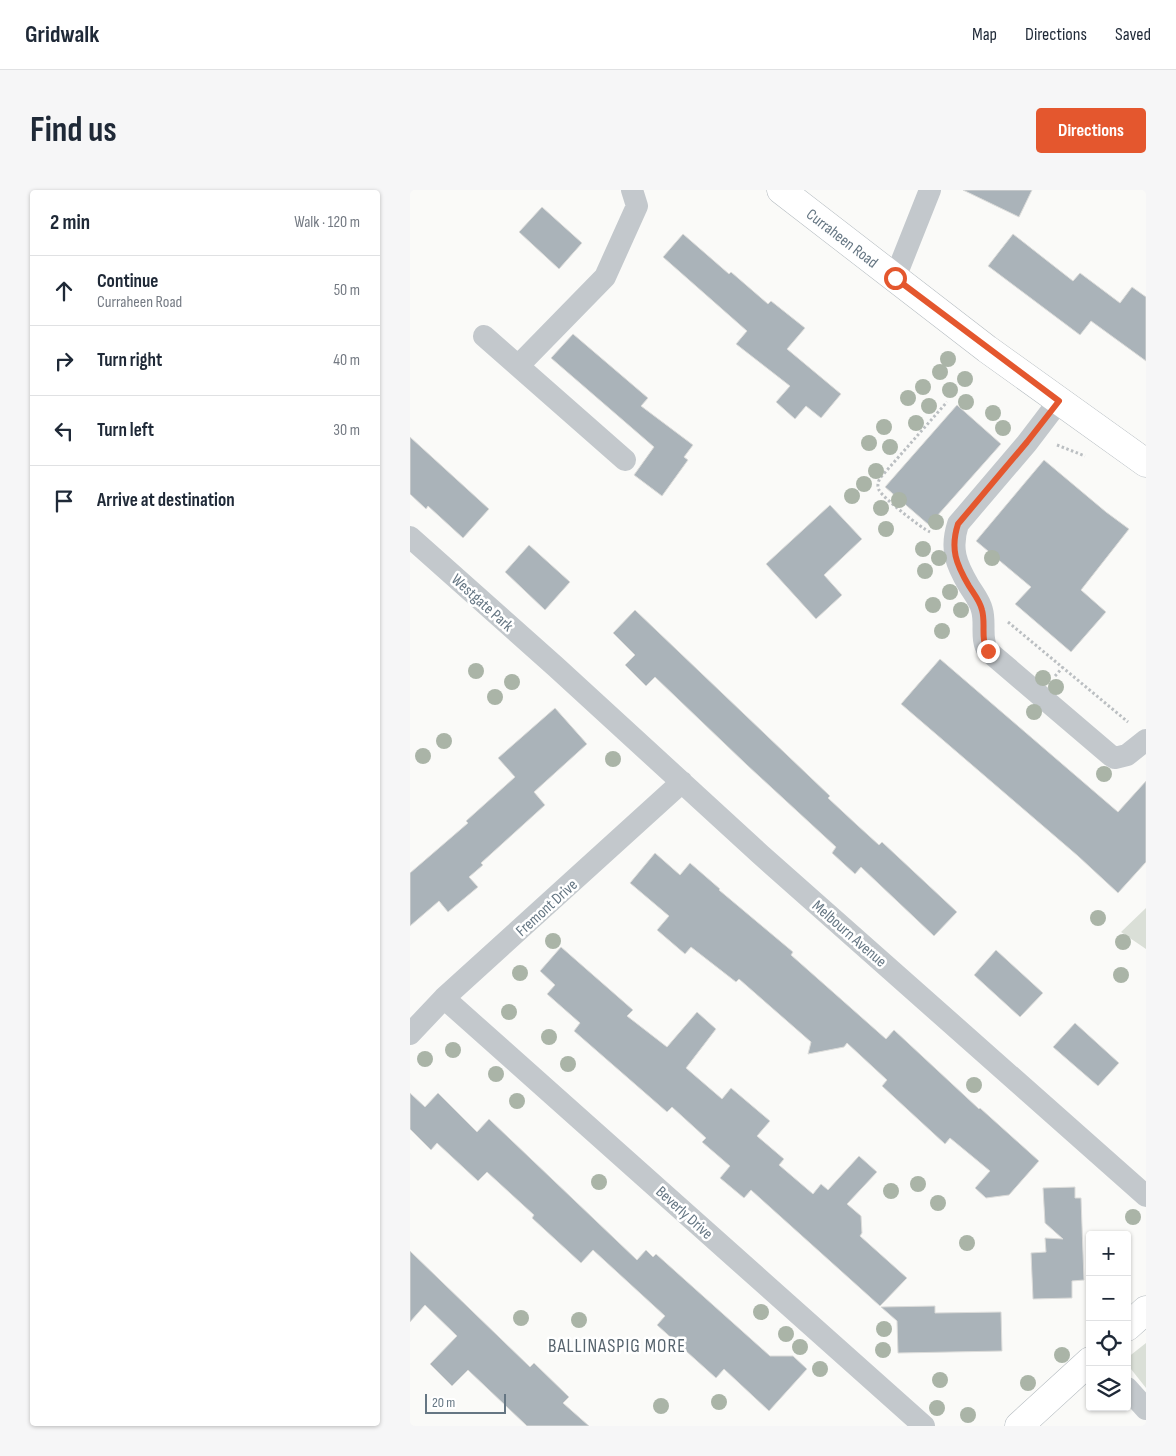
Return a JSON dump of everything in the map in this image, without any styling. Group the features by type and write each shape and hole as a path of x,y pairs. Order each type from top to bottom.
{"street":[{"path":"518,366 605,277 637,206 632,190"},
{"name":"Curraheen Road","path":"781,190 1059,401 1146,463"},
{"path":"895,278 930,190"},
{"path":"484,336 625,460"},
{"path":"1059,401 958,524 954,538 956,559 966,580 980,602 984,621 984,645 988,651 1115,758 1127,755 1138,732"},
{"name":"Westgate Park","path":"410,537 556,667"},
{"name":"Melbourn Avenue","path":"556,667 821,909 932,1005 1146,1196"},
{"name":"Fremont Drive","path":"410,1034 444,998 682,782"},
{"name":"Beverly Drive","path":"444,998 924,1426"},
{"path":"1131,1323 1146,1310"},
{"path":"1019,1426 1086,1365"},
{"path":"1131,1392 1146,1409"}],"path":[{"path":"947,402 880,478 878,483 880,492 921,528 954,538"},
{"path":"1050,448 1058,445 1089,458"},
{"path":"1004,618 1138,732"}],"shaded area":[{"path":"1146,908 1146,949 1121,932"},
{"path":"1146,1343 1146,1388 1131,1369 1131,1355"}],"building":[{"path":"963,190 1032,190 1019,217"},
{"path":"542,207 582,243 559,269 519,232"},
{"path":"683,234 729,274 731,272 768,304 771,301 805,328 787,349 841,394 821,418 806,406 795,419 776,402 790,386 736,344 747,331 663,257"},
{"path":"1013,234 1073,281 1080,273 1120,303 1132,287 1146,297 1146,361 1091,321 1080,335 988,266"},
{"path":"573,334 648,398 641,406 693,445 684,457 688,460 662,496 634,475 654,447 551,358"},
{"path":"957,405 1001,444 929,525 885,487"},
{"path":"410,437 489,509 463,538 428,506 426,509 410,494"},
{"path":"1044,460 1129,529 1081,590 1106,612 1071,652 1015,604 1031,587 976,541"},
{"path":"830,505 862,539 824,575 842,595 816,619 766,564"},
{"path":"529,545 570,582 545,610 505,572"},
{"path":"635,610 830,796 828,798 879,845 882,842 957,912 934,936 861,867 855,874 832,853 836,847 655,677 646,686 625,665 635,655 613,633"},
{"path":"940,659 1118,812 1146,781 1146,862 1118,893 1078,856 901,704"},
{"path":"555,708 587,744 534,792 545,805 481,863 483,865 469,877 478,887 448,912 439,901 410,926 410,873 468,823 466,821 515,777 498,758"},
{"path":"655,853 680,875 690,863 793,952 791,955 886,1039 894,1030 979,1109 1039,1161 1009,1195 986,1198 975,1188 990,1171 950,1138 945,1144 882,1086 887,1080 847,1043 844,1047 808,1054 811,1042 739,979 736,982 691,947 685,954 657,930 669,916 630,883"},
{"path":"561,947 633,1010 627,1016 667,1047 697,1012 716,1029 686,1068 722,1099 731,1088 770,1121 757,1136 784,1159 779,1165 813,1194 821,1184 828,1190 859,1156 877,1172 847,1204 861,1216 862,1233 860,1236 907,1278 880,1306 751,1190 744,1198 720,1178 730,1166 702,1142 706,1138 672,1107 667,1112 574,1031 580,1023 547,994 555,985 540,971"},
{"path":"996,950 1043,993 1020,1017 974,975"},
{"path":"1075,1023 1119,1063 1098,1086 1053,1047"},
{"path":"410,1093 425,1107 438,1093 477,1132 489,1119 637,1260 646,1250 653,1257 656,1254 770,1356 793,1356 807,1369 769,1411 724,1369 716,1378 657,1325 665,1316 593,1250 581,1263 532,1218 534,1215 487,1172 478,1181 437,1143 431,1150 410,1129"},
{"path":"1075,1187 1075,1198 1081,1198 1084,1280 1072,1281 1072,1298 1033,1299 1031,1253 1046,1252 1045,1238 1063,1239 1045,1223 1043,1188"},
{"path":"410,1251 530,1367 534,1363 569,1397 563,1403 589,1426 527,1426 468,1370 452,1386 430,1364 457,1336 425,1305 410,1322"},
{"path":"935,1306 935,1313 1001,1312 1002,1351 898,1353 897,1321 881,1307"}],"district":[{"name":"BALLINASPIG MORE","path":"617,1345"}],"route":[{"path":"895,278 987,349 1059,401 958,524 954,538 956,559 969,586 980,602 984,621 984,645 988,651"}]}
